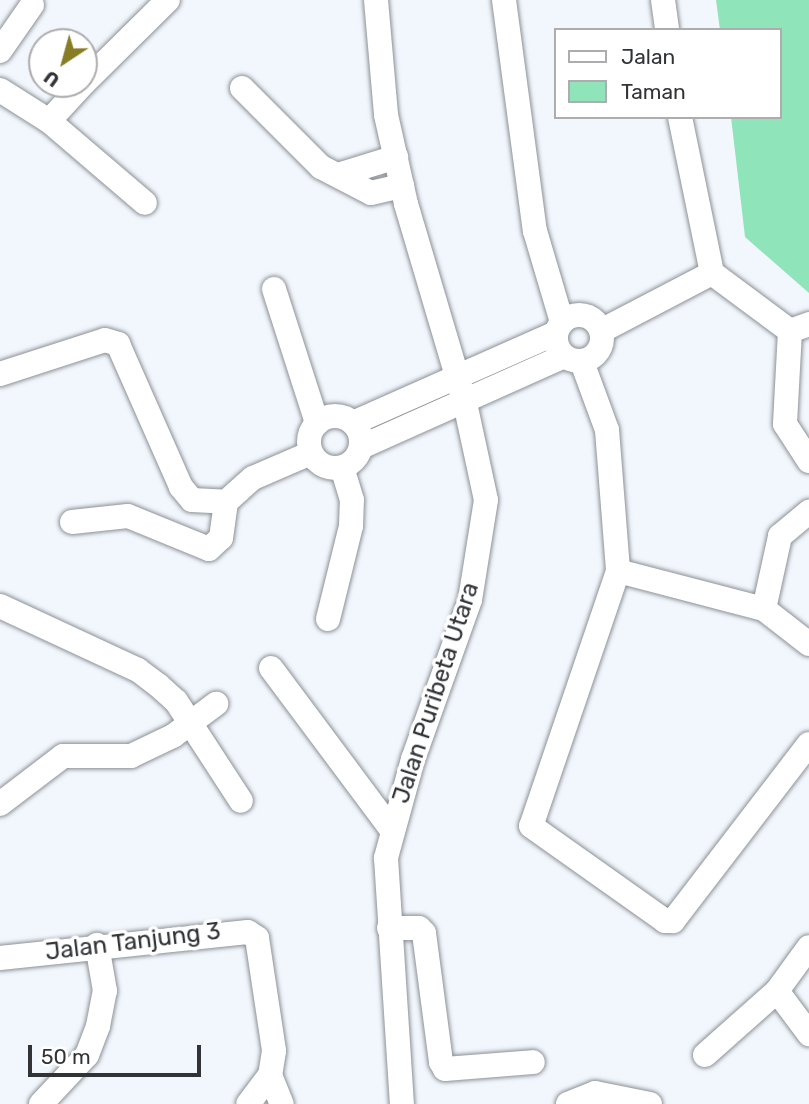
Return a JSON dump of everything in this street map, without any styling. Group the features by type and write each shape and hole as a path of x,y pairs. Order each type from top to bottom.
{"street":[{"path":"98,69 168,0"},
{"name":"Jalan Puribeta Utara","path":"376,0 386,115 402,186 457,380 466,403 482,471 485,517 470,600 391,829 386,858 402,1104"},
{"path":"504,0 535,231 566,343 607,430 618,571 530,820 535,831 664,921 673,921 809,744"},
{"path":"663,0 667,28"},
{"path":"0,51 32,5"},
{"path":"242,88 321,167 370,193 402,186"},
{"path":"0,90 49,121 145,203"},
{"path":"49,121 70,98"},
{"path":"680,119 712,273 799,328 785,424 809,461"},
{"path":"338,175 396,157"},
{"path":"601,331 712,273"},
{"path":"274,289 317,423 308,442 311,453 324,466 341,468 351,464 361,447 466,403 566,343 584,315 601,331 601,348 566,343 457,380 353,423"},
{"path":"0,374 105,340 118,344 181,487 192,500 226,502"},
{"path":"317,423 342,416 353,423 361,447"},
{"path":"72,522 128,516 209,549 221,538 226,502 253,478 311,453"},
{"path":"328,619 351,526 352,500 341,468"},
{"path":"764,609 777,542 809,512"},
{"path":"618,571 764,609 809,644"},
{"path":"0,606 110,660 138,670 158,685 176,701 241,801"},
{"path":"271,668 391,829"},
{"path":"0,804 63,756 131,756 192,724 216,704"},
{"path":"389,928 419,928 424,933 440,1062 445,1069 533,1062"},
{"name":"Jalan Tanjung 3","path":"0,958 240,930 257,938 274,1051 271,1075"},
{"path":"41,1104 87,1055 98,1026 105,991 97,945"},
{"path":"705,1055 777,991 809,947"},
{"path":"777,991 809,1034"},
{"path":"248,1104 271,1075"},
{"path":"271,1075 282,1104"},
{"path":"568,1104 595,1093 650,1104"}],"green space":[{"path":"716,0 809,0 809,293 745,237 731,119 781,119 781,28 720,28"}]}
